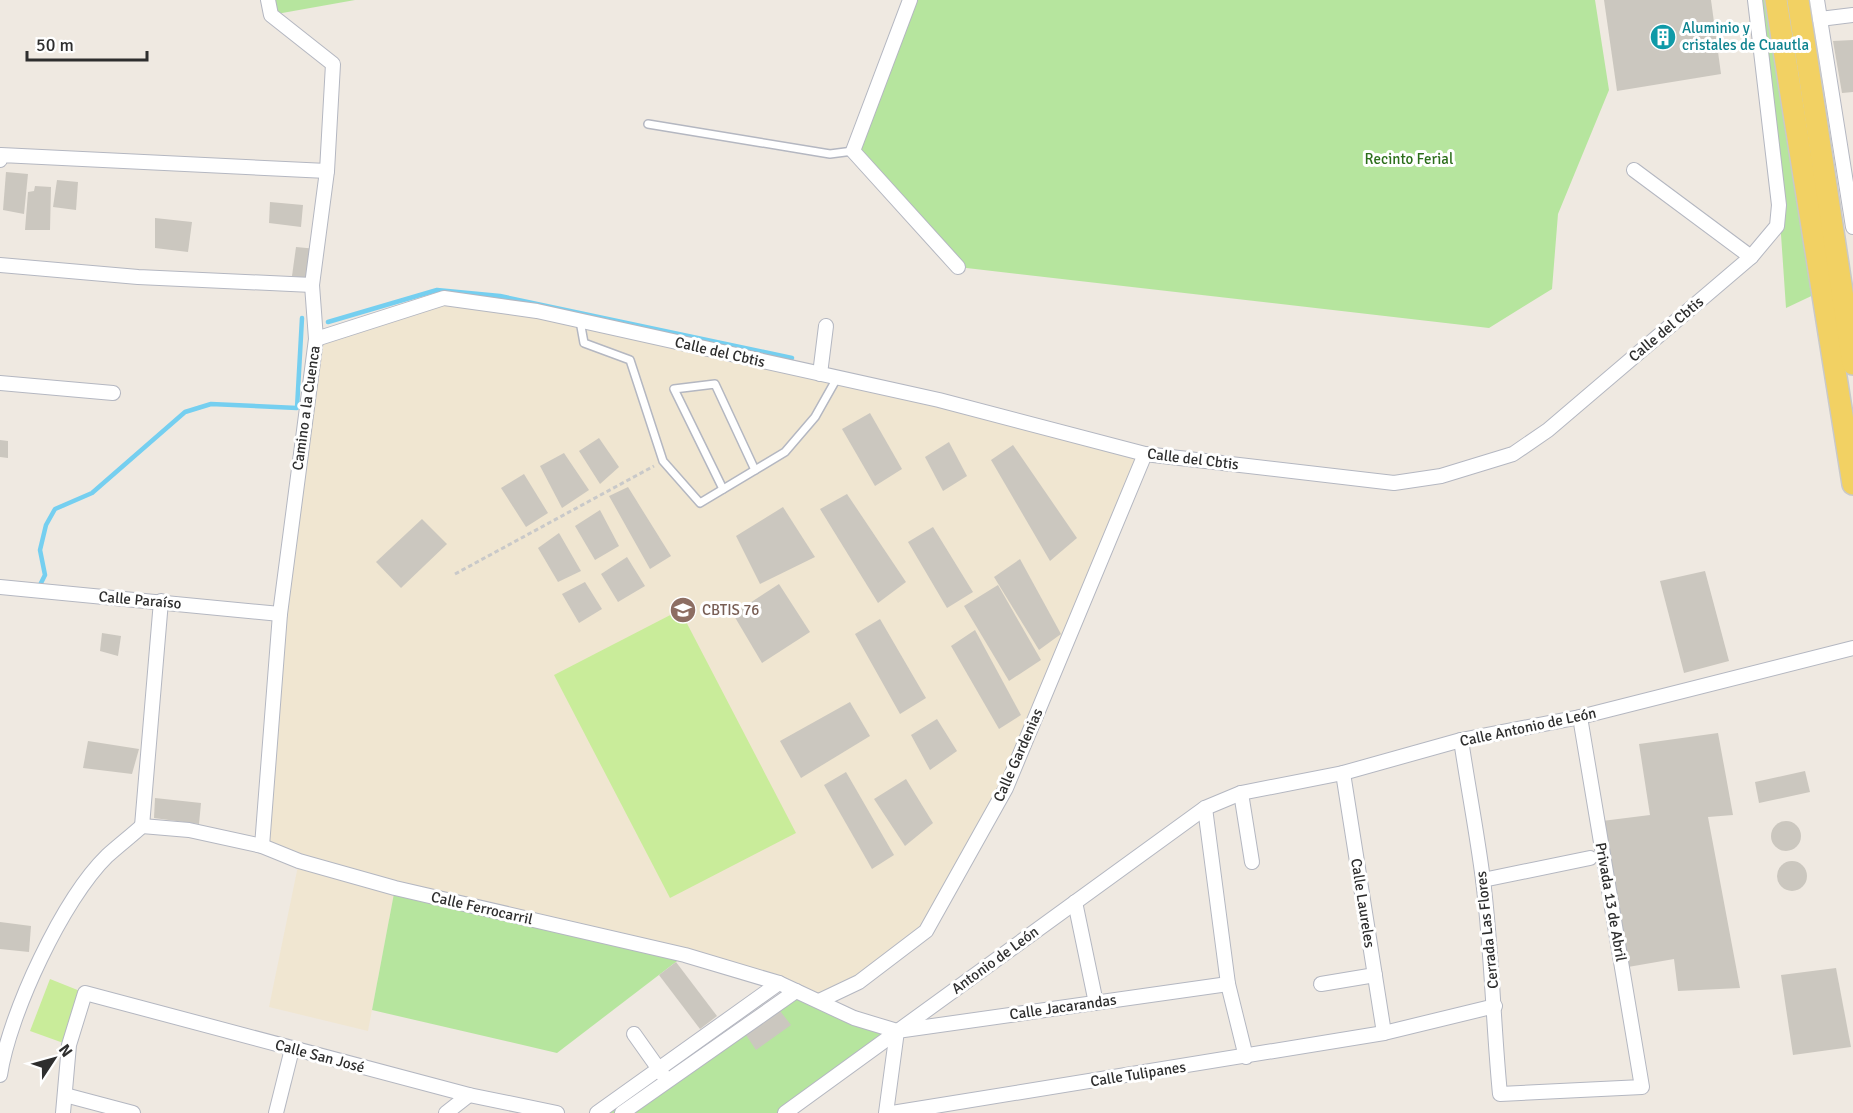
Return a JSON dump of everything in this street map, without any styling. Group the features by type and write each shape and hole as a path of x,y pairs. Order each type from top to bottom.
{"main road":[{"path":"1776,0 1853,484"},
{"path":"1798,0 1853,364"}],"street":[{"name":"Camino a la Cuenca","path":"262,846 280,614 316,339 312,285 327,171 333,64 270,15 268,0"},
{"path":"910,0 853,151 958,267"},
{"name":"Calle del Cbtis","path":"316,339 444,298 537,311 951,403 1145,454 1394,483 1441,476 1513,454 1548,430 1751,257 1777,226 1779,205 1755,0"},
{"path":"1817,0 1853,227"},
{"path":"1820,19 1853,15"},
{"path":"0,160 1,155 327,171"},
{"path":"1634,170 1751,257"},
{"path":"0,265 138,277 312,285"},
{"path":"820,374 826,326"},
{"path":"0,383 113,393"},
{"name":"Calle Gardenias","path":"819,1001 859,982 926,931 1006,788 1145,454"},
{"name":"Calle Paraíso","path":"0,587 280,614"},
{"path":"0,1075 2,1063 39,961 83,888 106,858 142,826 161,601"},
{"name":"Calle Antonio de León","path":"1205,808 1241,793 1343,773 1461,740 1580,717 1853,648"},
{"name":"Privada 13 de Abril","path":"1495,1006 1495,1043 1500,1094 1642,1087 1580,717"},
{"name":"Cerrada Las Flores","path":"1384,1033 1495,1006 1483,880 1461,740"},
{"name":"Calle Laureles","path":"1343,773 1384,1033"},
{"path":"1241,793 1252,862"},
{"path":"1205,808 1228,984 1246,1057"},
{"name":"Antonio de León","path":"785,1113 1205,808"},
{"name":"Calle Ferrocarril","path":"142,826 189,830 262,846 299,861 395,888 685,955 779,983 854,1018 897,1031"},
{"path":"1483,880 1590,858"},
{"path":"1075,902 1096,1003"},
{"path":"1321,984 1375,975"},
{"path":"597,1113 779,983"},
{"name":"Calle Jacarandas","path":"897,1031 1228,984"},
{"path":"622,1113 796,991"},
{"name":"Calle San José","path":"64,1095 69,1045 85,993 469,1095 557,1113"},
{"path":"886,1113 897,1031"},
{"name":"Calle Tulipanes","path":"892,1113 1384,1033"},
{"path":"634,1034 667,1082"},
{"path":"276,1113 292,1049"},
{"path":"63,1113 64,1095 133,1113"},
{"path":"446,1113 469,1095"}],"lane":[{"path":"648,124 830,154 853,151"},
{"path":"580,321 584,344 630,360 663,461 700,502 785,452 815,417 837,378"},
{"path":"723,489 674,388 716,384 755,470"}],"path":[{"path":"455,574 663,461"}],"shaded area":[{"name":"CBTIS 76","path":"444,298 580,321 1145,454 1015,766 926,931 859,982 814,1000 779,983 395,888 368,1031 269,1007 299,861 262,846 316,339"}],"green space":[{"path":"269,0 355,0 271,15"},
{"name":"Recinto Ferial","path":"913,0 1595,0 1609,90 1558,214 1552,289 1489,328 958,267 853,151"},
{"path":"1755,0 1776,0 1822,291 1786,308 1779,205"},
{"path":"680,610 796,833 670,898 554,675"},
{"path":"395,888 685,955 557,1053 372,1010"},
{"path":"50,979 85,993 69,1045 30,1031"},
{"path":"796,991 897,1031 785,1113 597,1113 658,1069 667,1081"}],"building":[{"name":"Aluminio y cristales de Cuautla","path":"1604,0 1711,0 1721,74 1617,91"},
{"path":"1853,40 1853,92 1842,93 1833,41"},
{"path":"6,172 28,174 24,214 3,210"},
{"path":"57,180 78,182 76,210 53,207"},
{"path":"35,186 51,187 50,230 25,230 28,192 34,191"},
{"path":"270,202 303,205 301,227 269,223"},
{"path":"155,218 192,222 188,252 155,248"},
{"path":"296,247 317,249 313,280 292,276"},
{"path":"870,413 902,469 875,486 842,429"},
{"path":"599,438 619,467 600,484 579,451"},
{"path":"0,440 8,441 8,458 0,457"},
{"path":"949,442 967,476 943,491 925,457"},
{"path":"1013,445 1077,538 1050,561 991,460"},
{"path":"564,453 589,490 562,508 540,466"},
{"path":"524,474 548,513 526,527 501,488"},
{"path":"628,487 671,556 650,569 609,496"},
{"path":"847,494 906,582 878,603 820,509"},
{"path":"783,507 815,557 760,584 736,536"},
{"path":"600,510 619,546 595,560 575,526"},
{"path":"422,519 447,544 401,588 376,562"},
{"path":"933,527 973,592 947,608 908,542"},
{"path":"559,533 581,571 558,582 538,548"},
{"path":"627,557 645,586 618,602 601,574"},
{"path":"1020,559 1061,634 1039,650 994,577"},
{"path":"1705,571 1729,661 1684,673 1660,581"},
{"path":"585,582 602,609 579,623 562,594"},
{"path":"779,584 810,632 762,663 733,614"},
{"path":"998,585 1041,660 1009,681 964,606"},
{"path":"880,619 926,698 900,714 855,634"},
{"path":"975,630 1021,715 999,729 951,646"},
{"path":"102,633 121,636 118,656 100,651"},
{"path":"850,702 870,736 801,778 780,741"},
{"path":"937,719 957,751 930,770 911,735"},
{"path":"1718,733 1733,815 1708,817 1740,988 1678,991 1674,959 1628,967 1602,821 1650,815 1639,744"},
{"path":"88,741 139,749 132,774 83,768"},
{"path":"1805,771 1810,792 1759,803 1755,782"},
{"path":"846,772 894,855 872,869 824,785"},
{"path":"906,779 933,823 905,846 874,799"},
{"path":"155,798 201,803 199,824 154,818"},
{"path":"1786,821 1797,825 1801,836 1797,847 1786,851 1775,847 1771,836 1775,825"},
{"path":"1792,861 1803,865 1807,876 1803,887 1792,891 1781,887 1777,876 1781,865"},
{"path":"0,922 31,926 29,952 0,949"},
{"path":"676,962 717,1016 700,1029 659,975"},
{"path":"1836,968 1851,1047 1793,1055 1781,975"},
{"path":"777,1007 791,1025 756,1050 744,1032"}],"waterway":[{"path":"328,322 437,290 500,296 792,358"},
{"path":"40,585 45,575 40,550 46,525 55,509 92,493 185,412 211,404 297,408 302,318"}],"place":[{"name":"Aluminio y cristales de Cuautla","path":"1663,37"},
{"name":"CBTIS 76","path":"683,610"}]}
